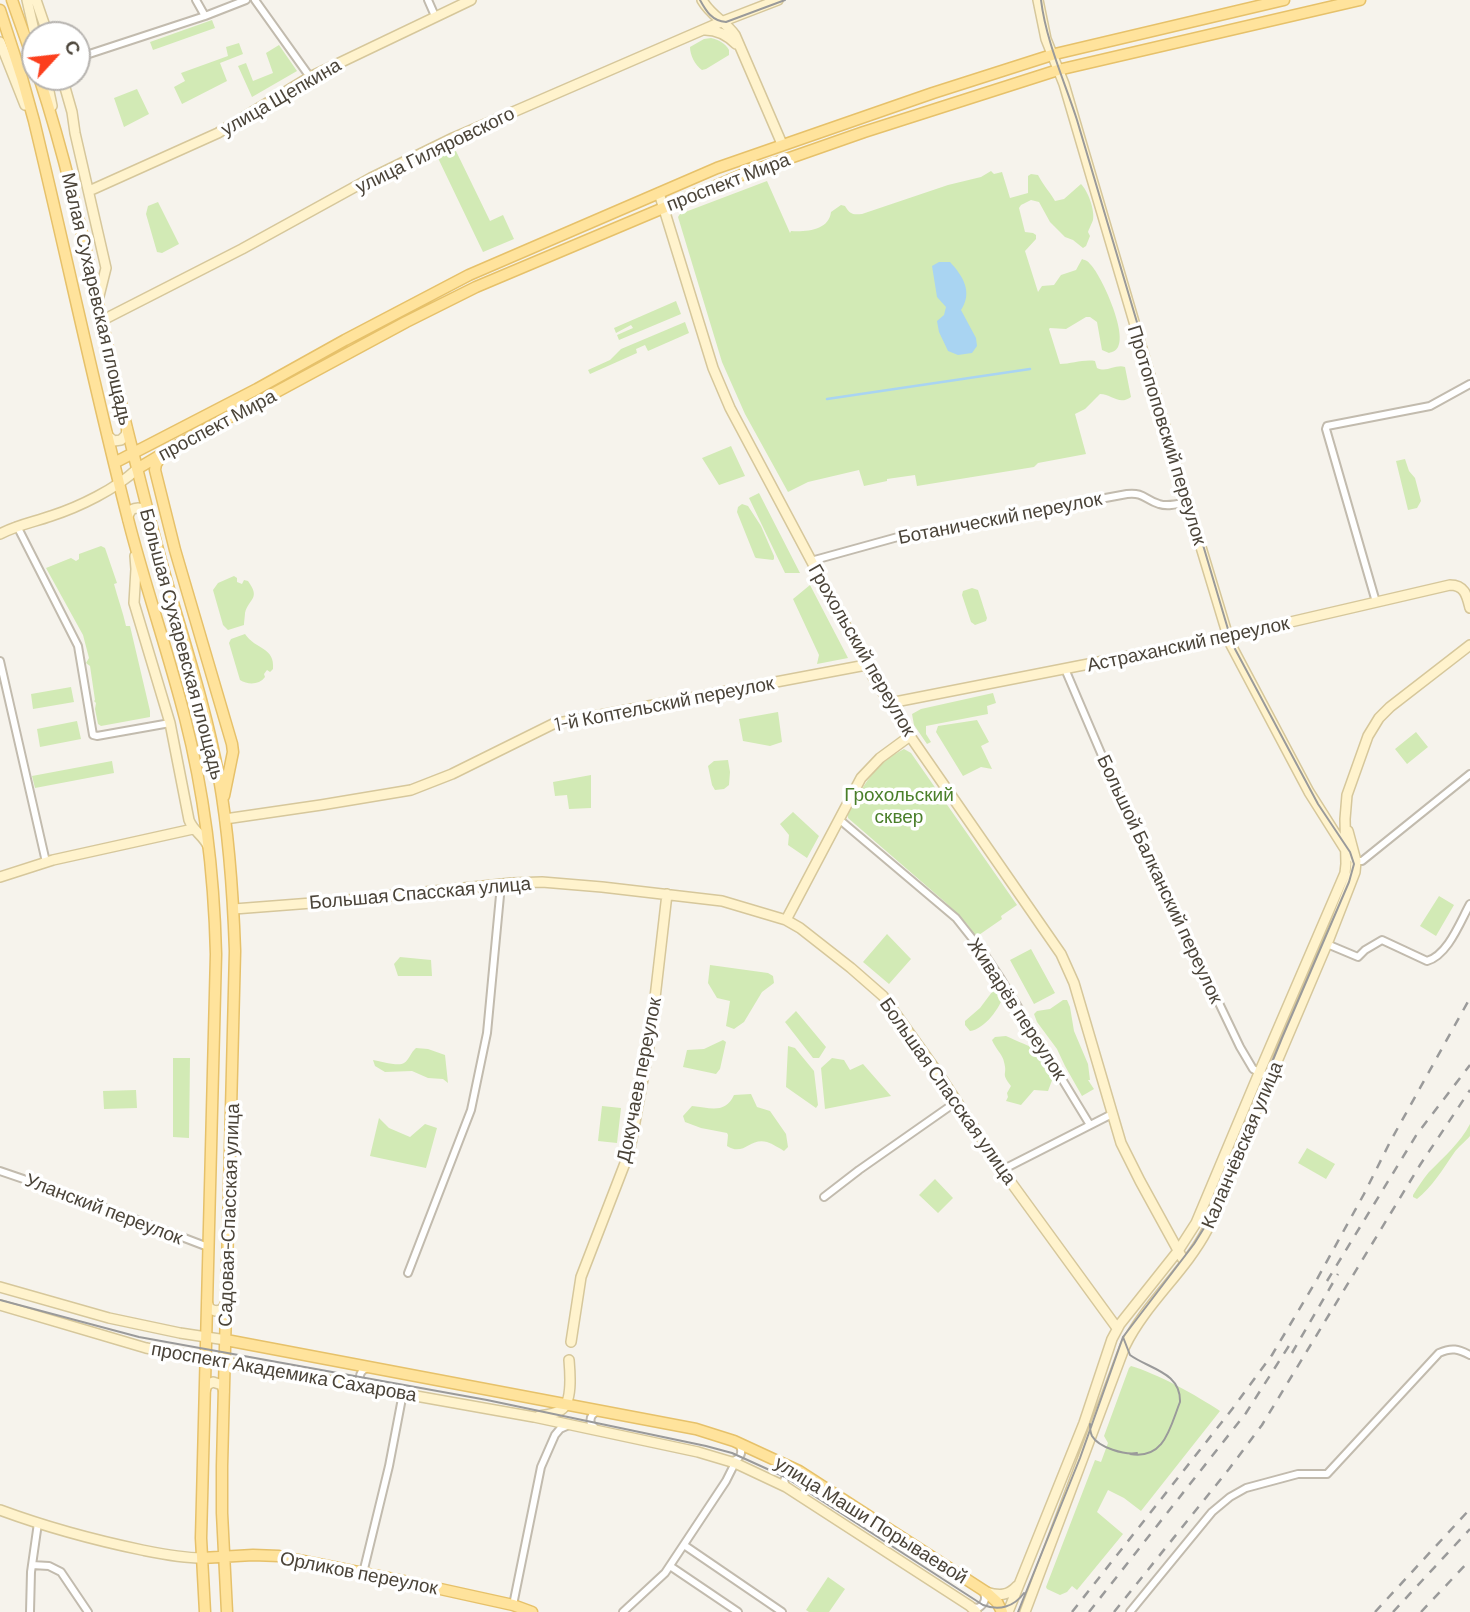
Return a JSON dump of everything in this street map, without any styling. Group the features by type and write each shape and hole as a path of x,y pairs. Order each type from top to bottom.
{"main road":[{"path":"12,0 21,25"},
{"name":"проспект Мира","path":"114,463 470,275 717,168 980,77 1052,55 1284,0"},
{"name":"проспект Мира","path":"137,469 444,303 711,187 772,164 1058,70 1360,0"},
{"name":"Малая Сухаревская площадь","path":"0,10 22,78 44,162 119,484"},
{"name":"Малая Сухаревская площадь","path":"44,91 56,128 137,469"},
{"path":"167,451 156,464 155,475 232,744 233,752 223,803"},
{"name":"Большая Сухаревская площадь","path":"137,469 203,709 225,819"},
{"name":"Большая Сухаревская площадь","path":"119,484 185,718 207,825"},
{"name":"Садовая-Спасская улица","path":"225,819 234,909 235,976 222,1478 227,1612"},
{"name":"Садовая-Спасская улица","path":"205,1612 201,1510 216,954 213,874 207,825"},
{"name":"проспект Академика Сахарова","path":"226,1340 567,1404"},
{"name":"улица Маши Порываевой","path":"567,1404 696,1429 734,1441 799,1471 984,1590 997,1602 1002,1612"},
{"name":"Орликов переулок","path":"202,1558 266,1555 513,1605 532,1612"}],"street":[{"path":"27,0 32,21"},
{"path":"36,0 43,21"},
{"path":"196,0 205,16"},
{"path":"91,53 246,0"},
{"path":"255,0 310,78"},
{"path":"428,0 435,16"},
{"name":"улица Щепкина","path":"89,191 218,133 310,78 471,0"},
{"path":"702,0 712,15 731,30 782,144"},
{"name":"улица Гиляровского","path":"101,321 444,143 699,31 778,0"},
{"name":"Протопоповский переулок","path":"1038,0 1043,28 1064,84 1228,636 1309,792 1345,849"},
{"path":"699,31 722,33 742,51"},
{"path":"0,42 19,86 44,162"},
{"path":"49,91 56,128"},
{"path":"66,91 106,268 98,305"},
{"name":"Грохольский переулок","path":"659,192 720,384 742,432 866,665 910,736 1061,954 1078,996 1121,1143 1185,1263"},
{"path":"1376,602 1327,426 1430,406 1470,384"},
{"path":"107,433 111,439 121,440 126,435 127,428"},
{"path":"0,534 53,515 119,484 137,469"},
{"name":"Ботанический переулок","path":"811,561 905,535 1127,494 1141,494 1159,505 1187,502"},
{"path":"128,520 129,513 134,508 141,508 148,515"},
{"path":"17,526 78,646 93,735 170,723"},
{"path":"134,541 134,603 170,723 189,820 210,850"},
{"name":"Астраханский переулок","path":"890,703 1228,636 1455,585 1464,591 1470,608"},
{"path":"1345,819 1347,795 1368,736 1379,718 1470,645"},
{"path":"0,661 46,862"},
{"name":"1-й Коптельский переулок","path":"225,819 416,789 553,724 866,665"},
{"name":"Большой Балканский переулок","path":"1065,669 1153,866 1249,1064 1259,1073"},
{"path":"786,920 858,783 880,758 910,736"},
{"path":"1345,849 1356,861 1362,861 1470,774"},
{"name":"Каланчёвская улица","path":"1008,1612 1084,1423 1112,1339 1196,1223 1345,873 1345,819"},
{"name":"Каланчёвская улица","path":"1025,1612 1125,1346 1143,1315 1198,1246 1207,1230 1354,878 1356,861 1345,819"},
{"name":"Живарёв переулок","path":"840,820 956,918 970,934 1001,979 1090,1125"},
{"path":"0,877 46,862 193,829"},
{"name":"Большая Спасская улица","path":"234,909 542,882 722,901 786,920 800,928 883,996 1002,1170 1118,1328"},
{"path":"408,1273 471,1110 486,1033 501,885"},
{"name":"Докучаев переулок","path":"571,1342 581,1277 631,1144 649,1042 667,894"},
{"path":"1327,944 1358,957 1382,940 1427,961 1446,947 1470,904"},
{"path":"1259,1073 1270,1078"},
{"path":"824,1197 956,1102"},
{"path":"1002,1170 1112,1114"},
{"name":"Уланский переулок","path":"0,1171 208,1247"},
{"name":"проспект Академика Сахарова","path":"0,1287 108,1318 226,1340"},
{"path":"207,1301 209,1308 215,1311 221,1310 227,1302"},
{"name":"проспект Академика Сахарова","path":"0,1305 146,1348 570,1424"},
{"path":"1130,1612 1220,1504 1246,1488 1298,1474 1327,1474 1440,1353 1447,1349 1457,1349 1470,1355"},
{"path":"534,1417 561,1410 567,1404 571,1377 569,1360"},
{"path":"368,1387 361,1383 360,1375 370,1368"},
{"path":"205,1391 207,1385 213,1382 220,1383 224,1392"},
{"path":"363,1573 389,1466 403,1393"},
{"path":"597,1430 591,1424 590,1418 593,1413 602,1411"},
{"path":"513,1605 541,1467 555,1435 570,1424"},
{"name":"улица Маши Порываевой","path":"570,1424 698,1452 757,1472 789,1489 973,1609"},
{"path":"623,1612 670,1566 726,1481 732,1462 741,1454 741,1447 734,1441"},
{"path":"789,1489 784,1481 786,1475 799,1471"},
{"path":"0,1510 88,1538 182,1558 202,1558"},
{"path":"30,1612 32,1565 38,1523"},
{"path":"684,1545 782,1612"},
{"path":"32,1565 54,1568 64,1575 88,1612"},
{"path":"670,1566 738,1612"},
{"path":"973,1609 984,1603 984,1590 1000,1595 1007,1594 1018,1585"}],"green space":[{"path":"212,20 215,28 153,50 150,42"},
{"path":"711,38 726,45 729,55 702,70 693,60 690,47"},
{"path":"239,43 243,54 220,63 227,81 182,104 174,87 185,81 181,73 228,56 226,47"},
{"path":"279,45 297,71 252,97 238,66 246,63 253,81 273,73 266,53"},
{"path":"137,89 149,114 124,127 114,98"},
{"path":"455,149 490,221 503,215 514,239 483,252 437,156"},
{"path":"991,171 994,174 1002,172 1010,198 1028,193 1028,176 1031,174 1038,175 1055,201 1064,199 1081,184 1086,191 1092,206 1093,220 1086,246 1083,248 1065,237 1050,222 1039,202 1031,200 1019,208 1025,232 1036,235 1036,239 1025,251 1038,292 1042,286 1054,285 1061,275 1076,270 1082,259 1089,262 1096,271 1116,318 1120,340 1117,348 1109,353 1102,350 1097,322 1090,317 1066,329 1049,329 1060,364 1095,361 1097,368 1101,369 1125,367 1131,397 1119,400 1100,394 1085,409 1075,414 1086,454 1038,463 1034,467 917,486 915,475 864,486 859,470 808,482 788,492 745,414 722,362 678,217 767,181 790,233 804,231 822,226 831,212 841,205 852,213 862,214 948,185 981,177"},
{"path":"158,202 179,244 162,253 157,252 146,214 148,206"},
{"path":"676,301 681,314 619,340 617,335 633,328 631,325 616,333 614,328"},
{"path":"685,322 689,333 648,351 645,345 636,349 637,353 590,374 588,370 610,360 621,349"},
{"path":"731,446 745,476 719,485 702,458"},
{"path":"1405,459 1415,478 1421,501 1417,508 1408,510 1396,461"},
{"path":"759,493 800,573 785,573 749,498"},
{"path":"742,504 748,506 761,526 774,556 773,560 755,557 737,512"},
{"path":"101,546 105,548 117,583 114,584 126,626 130,626 150,717 101,726 98,724 95,709 90,666 86,663 89,658 83,635 46,568 71,558 76,561 79,554"},
{"path":"234,576 237,582 242,584 244,580 248,581 254,595 245,613 244,625 228,630 223,625 213,590 218,583"},
{"path":"810,585 848,658 817,664 819,655 793,599"},
{"path":"972,588 978,590 987,618 975,625 971,622 962,595 963,591"},
{"path":"245,634 268,652 273,662 273,669 270,672 267,670 263,680 257,683 240,680 229,643 231,639"},
{"path":"71,687 74,702 33,709 31,694"},
{"path":"993,693 996,703 987,706 988,714 926,726 926,734 931,742 927,744 914,725 912,714 921,709"},
{"path":"778,712 782,742 770,746 743,741 739,719"},
{"path":"977,720 989,742 981,746 992,769 981,767 963,776 936,732 938,726"},
{"path":"77,721 81,739 40,747 37,729"},
{"path":"1416,732 1428,747 1407,764 1395,749"},
{"name":"Грохольский сквер","path":"904,749 911,753 1017,905 976,937 945,902 848,818 853,804 870,777"},
{"path":"728,760 729,785 715,790 708,766 714,761"},
{"path":"112,761 114,773 35,788 32,776"},
{"path":"591,775 591,808 569,809 567,795 555,796 553,782"},
{"path":"793,812 819,836 807,858 788,845 789,835 780,824"},
{"path":"1439,896 1454,905 1436,936 1420,926"},
{"path":"887,934 911,959 889,984 863,962"},
{"path":"1031,949 1055,993 1034,1004 1010,960"},
{"path":"400,957 431,960 432,976 398,976 394,964"},
{"path":"710,965 773,976 774,983 762,992 744,1022 734,1029 726,1026 730,1001 717,998 708,983"},
{"path":"995,988 999,988 1004,994 999,1005 986,1022 970,1031 965,1021 980,1008"},
{"path":"1067,1000 1070,1007 1074,1031 1088,1064 1088,1080 1094,1089 1082,1096 1057,1049 1034,1014 1050,1009"},
{"path":"796,1011 826,1047 819,1058 813,1058 785,1022"},
{"path":"1006,1036 1041,1054 1054,1075 1048,1091 1034,1090 1021,1105 1006,1101 1011,1086 1005,1076 1003,1059 992,1040"},
{"path":"723,1040 726,1042 720,1069 716,1074 683,1067 687,1050 704,1049"},
{"path":"788,1046 795,1048 814,1071 818,1105 816,1108 786,1087"},
{"path":"416,1048 445,1055 448,1083 443,1079 428,1078 412,1071 385,1072 375,1066 373,1060 402,1064"},
{"path":"173,1058 190,1058 189,1138 173,1137"},
{"path":"832,1058 844,1060 850,1070 863,1064 891,1096 825,1109 821,1068"},
{"path":"136,1090 137,1108 104,1109 103,1091"},
{"path":"751,1094 757,1107 770,1111 786,1134 788,1147 784,1151 761,1141 733,1149 727,1146 727,1133 685,1122 683,1116 692,1106 722,1107 734,1095"},
{"path":"602,1106 621,1108 617,1143 598,1141"},
{"path":"379,1118 389,1128 410,1137 425,1124 437,1128 426,1168 370,1156"},
{"path":"1470,1124 1470,1136 1428,1189 1417,1199 1413,1197 1427,1175 1457,1144"},
{"path":"1307,1148 1335,1164 1326,1179 1298,1163"},
{"path":"935,1179 953,1198 938,1213 919,1195"},
{"path":"1131,1366 1177,1386 1220,1411 1141,1511 1108,1490 1097,1512 1123,1534 1077,1590 1072,1586 1060,1595 1046,1587 1095,1460 1101,1462 1108,1443 1104,1436"},
{"path":"828,1577 845,1589 829,1612 809,1612 806,1610"}],"water":[{"path":"939,262 950,262 965,284 966,297 961,310 976,338 977,346 972,353 958,355 948,351 939,332 937,321 944,315 946,307 937,297 932,266"}],"waterway":[{"path":"827,399 1030,369"}],"tram line":[{"path":"700,0 713,18 726,22 785,0"},
{"path":"1018,1612 1080,1458 1123,1337 1204,1228 1349,882 1354,864 1350,852 1318,804 1230,636 1077,120 1051,45 1041,0"},
{"path":"0,1300 139,1337 487,1400 732,1453 785,1477 983,1605 1006,1607 1016,1602 1024,1593"},
{"path":"1123,1337 1130,1355 1170,1378 1179,1392 1180,1402 1169,1431 1159,1447 1142,1455 1130,1454"},
{"path":"1090,1424 1092,1436 1100,1444 1119,1452 1137,1453"}],"railway":[{"path":"1072,1612 1272,1355 1316,1281 1470,998"},
{"path":"1327,1281 1417,1134 1470,1065"},
{"path":"1114,1612 1262,1425 1420,1165 1470,1090"},
{"path":"1292,1353 1338,1274"},
{"path":"1089,1612 1246,1413 1292,1341"},
{"path":"1375,1612 1470,1509"},
{"path":"1393,1612 1470,1529"},
{"path":"1421,1612 1470,1560"}]}
